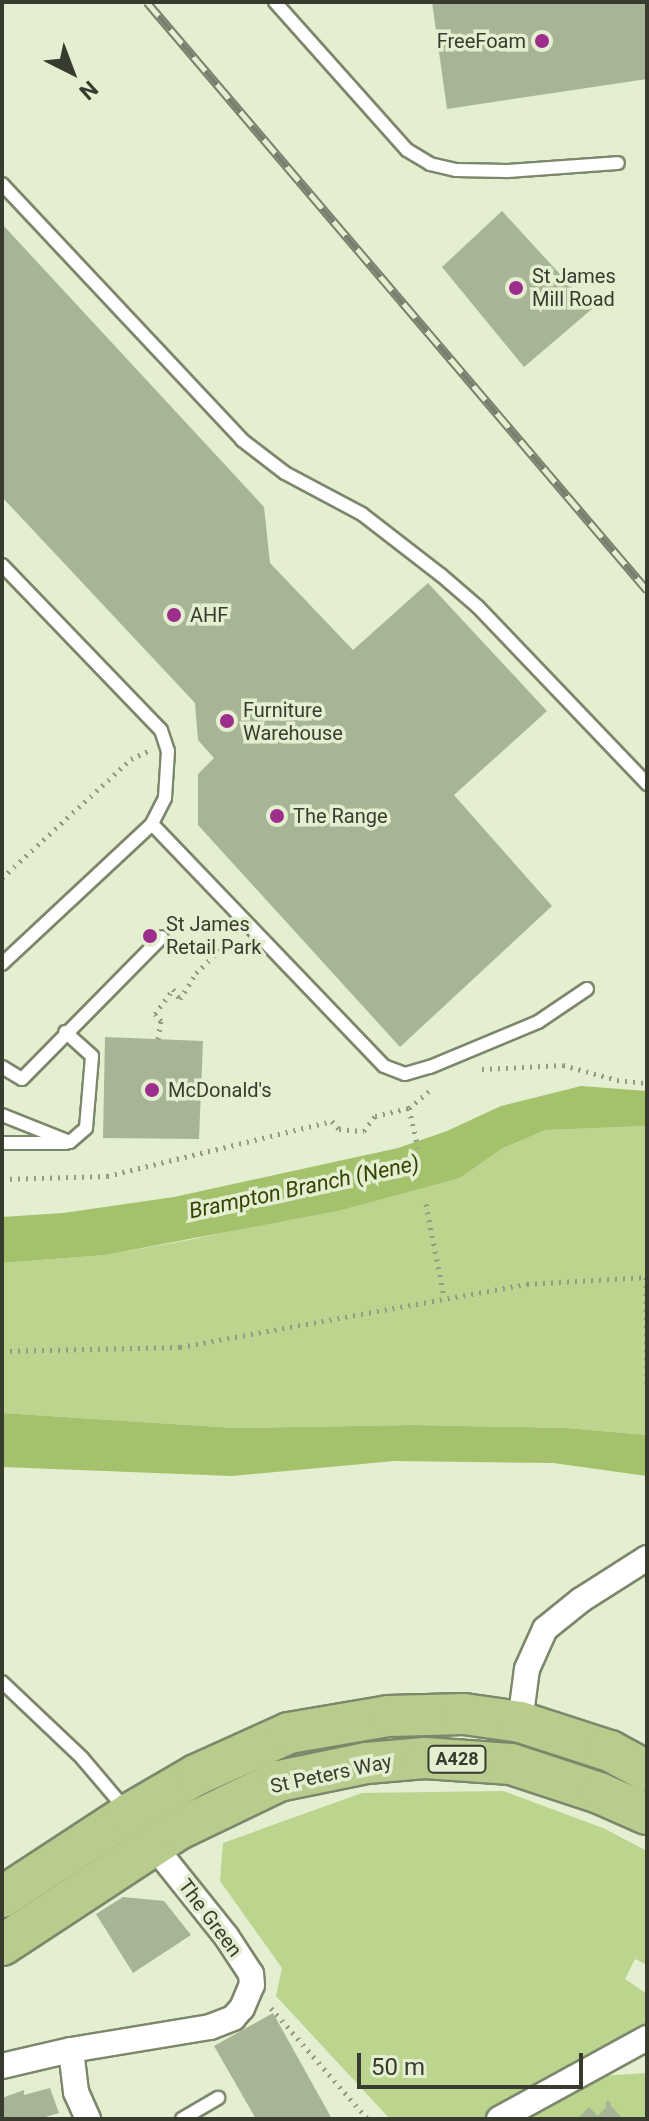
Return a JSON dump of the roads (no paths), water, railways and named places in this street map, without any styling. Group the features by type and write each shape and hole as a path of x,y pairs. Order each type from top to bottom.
{"main road":[{"name":"St Peters Way","path":"2,1897 129,1814 196,1775 289,1733 388,1716 464,1714 520,1722 610,1751 647,1771"},
{"name":"St Peters Way","path":"2,1945 177,1830 279,1781 367,1763 425,1758 511,1764 599,1793 647,1814"},
{"path":"129,1814 153,1845"}],"street":[{"path":"520,1722 527,1669 545,1629 581,1600 647,1558"},
{"name":"The Green","path":"71,2050 222,2024 242,2008 252,1985 251,1974 226,1936 153,1845"},
{"path":"499,2119 647,2038"},
{"path":"2,2066 71,2050 76,2092 88,2119"}],"lane":[{"path":"275,2 407,150 430,164 456,170 507,171 618,163"},
{"path":"2,184 242,440 285,473 362,514 441,575 478,607 647,784"},
{"path":"2,565 161,730 168,751 165,798 152,824 2,964"},
{"path":"152,824 384,1066 405,1074 430,1067 538,1022 587,989"},
{"path":"2,1067 22,1079 162,937"},
{"path":"2,1143 43,1145 70,1142 86,1128 92,1056 65,1032"},
{"path":"2,1115 70,1142"},
{"path":"2,1682 82,1758 129,1814"},
{"path":"182,2119 218,2098"}],"water":[{"name":"Brampton Branch (Nene)","path":"581,1086 647,1091 647,1126 546,1130 503,1148 460,1178 337,1211 105,1255 2,1263 2,1217 63,1213 174,1197 398,1148 447,1131 501,1106"},
{"path":"2,1413 235,1428 415,1425 567,1428 647,1435 647,1476 553,1463 394,1461 232,1476 2,1467"}],"railway":[{"path":"147,2 647,590"}],"place":[{"name":"FreeFoam","path":"542,41"},
{"name":"St James Mill Road","path":"516,288"},
{"name":"AHF","path":"174,615"},
{"name":"Furniture Warehouse","path":"227,721"},
{"name":"The Range","path":"277,816"},
{"name":"St James Retail Park","path":"150,936"},
{"name":"McDonald's","path":"152,1090"}]}
